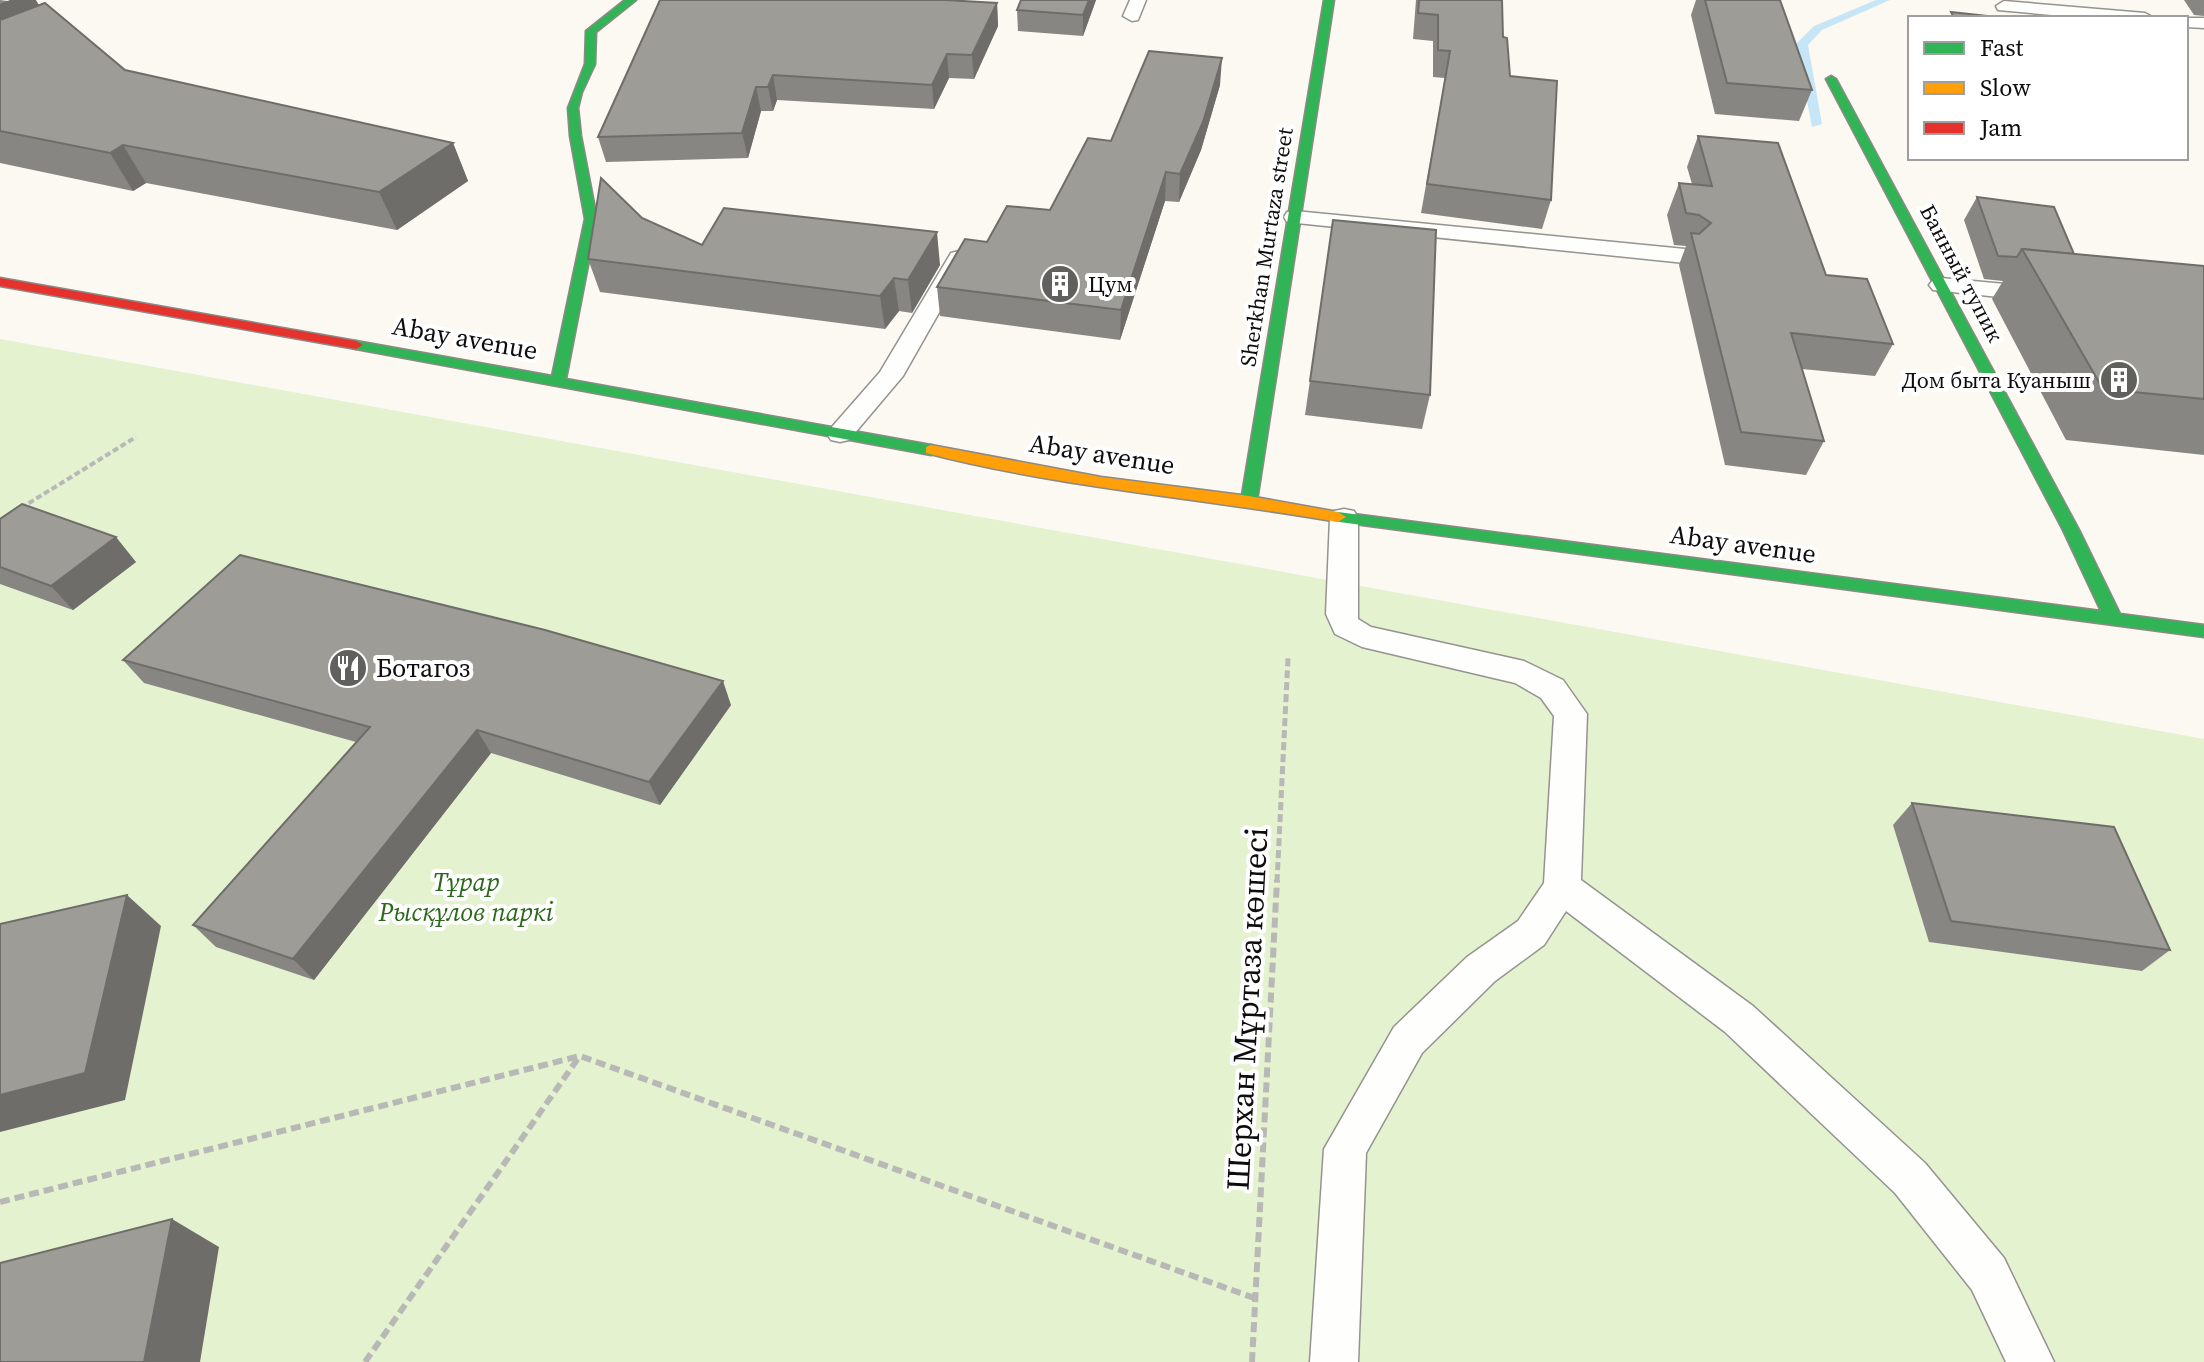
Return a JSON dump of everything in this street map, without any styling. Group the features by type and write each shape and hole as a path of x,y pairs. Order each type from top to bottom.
{"street":[{"path":"558,381 591,218 587,182 571,119 572,99 578,81 590,67 591,31 631,0"},
{"name":"Sherkhan Murtaza street","path":"1249,501 1329,0"},
{"name":"Банный тупик","path":"1831,79 2071,530 2114,620"},
{"name":"Abay avenue","path":"0,282 1101,482 1249,501 1344,518 2204,631"}],"lane":[{"path":"2004,6 2122,16"},
{"path":"1295,217 1685,256"},
{"path":"840,434 890,376 965,248"},
{"path":"1941,285 2065,297"},
{"path":"1334,1362 1345,1149 1408,1040 1481,969 1531,933 1562,887 1571,714 1552,689 1524,673 1362,636 1346,626 1341,614 1344,518"},
{"path":"1562,887 1739,1019 1910,1178 1988,1274 2030,1362"}],"path":[{"path":"14,512 136,437"},
{"name":"Шерхан Мұртаза көшесі","path":"1252,1362 1288,658"},
{"path":"365,1362 580,1056"},
{"path":"0,1202 580,1056 1257,1299"}],"green space":[{"name":"Тұрар Рысқұлов паркі","path":"0,339 2204,739 2204,1362 0,1362"}],"building":[{"path":"660,0 946,0 997,3 972,55 947,54 932,85 773,75 768,87 756,87 742,133 598,137"},
{"path":"1021,0 1089,0 1083,15 1017,10"},
{"path":"1419,0 1502,0 1503,37 1507,38 1510,76 1557,81 1551,200 1427,184 1450,51 1438,50 1438,15 1418,13"},
{"path":"1705,0 1780,0 1812,90 1727,83"},
{"path":"45,3 125,70 453,143 379,192 123,145 110,153 0,131 0,20"},
{"path":"1951,12 1988,16 1953,16"},
{"path":"1149,51 1222,58 1203,122 1180,174 1166,172 1121,310 937,287 965,239 987,242 1007,206 1050,210 1088,138 1111,141"},
{"path":"1698,136 1778,143 1826,275 1867,279 1893,344 1791,333 1824,441 1741,432 1691,233 1699,234 1711,223 1699,215 1686,213 1679,183 1712,186"},
{"path":"601,178 642,218 702,245 724,208 937,232 908,280 894,278 880,296 588,259"},
{"path":"1977,197 2054,207 2074,254 2022,249 2017,257 1998,256"},
{"path":"1333,220 1436,230 1430,395 1310,381"},
{"path":"2022,249 2204,266 2204,399 2103,389"},
{"path":"22,504 116,537 51,586 0,567 0,519"},
{"path":"240,555 545,630 723,681 649,782 477,730 293,959 193,925 370,727 123,660"},
{"path":"1912,803 2114,827 2170,950 1951,921"},
{"path":"127,895 85,1073 0,1095 0,924"},
{"path":"172,1219 144,1362 0,1362 0,1263"}],"waterway":[{"path":"1816,124 1802,44 1818,28 1885,0"}],"traffic: fast":[{"path":"558,381 591,219 575,136 574,102 590,64 591,31 631,0"},
{"path":"1249,501 1329,0"},
{"path":"1831,79 2071,530 2114,620"},
{"path":"356,345 931,450"},
{"path":"1338,517 2204,631"}],"traffic: slow":[{"path":"931,450 1101,482 1249,501 1338,517"}],"traffic: jam":[{"path":"0,282 356,345"}],"place":[{"name":"Цум","path":"1060,284"},
{"name":"Дом быта Куаныш","path":"2119,380"},
{"name":"Ботагоз","path":"348,668"}]}
